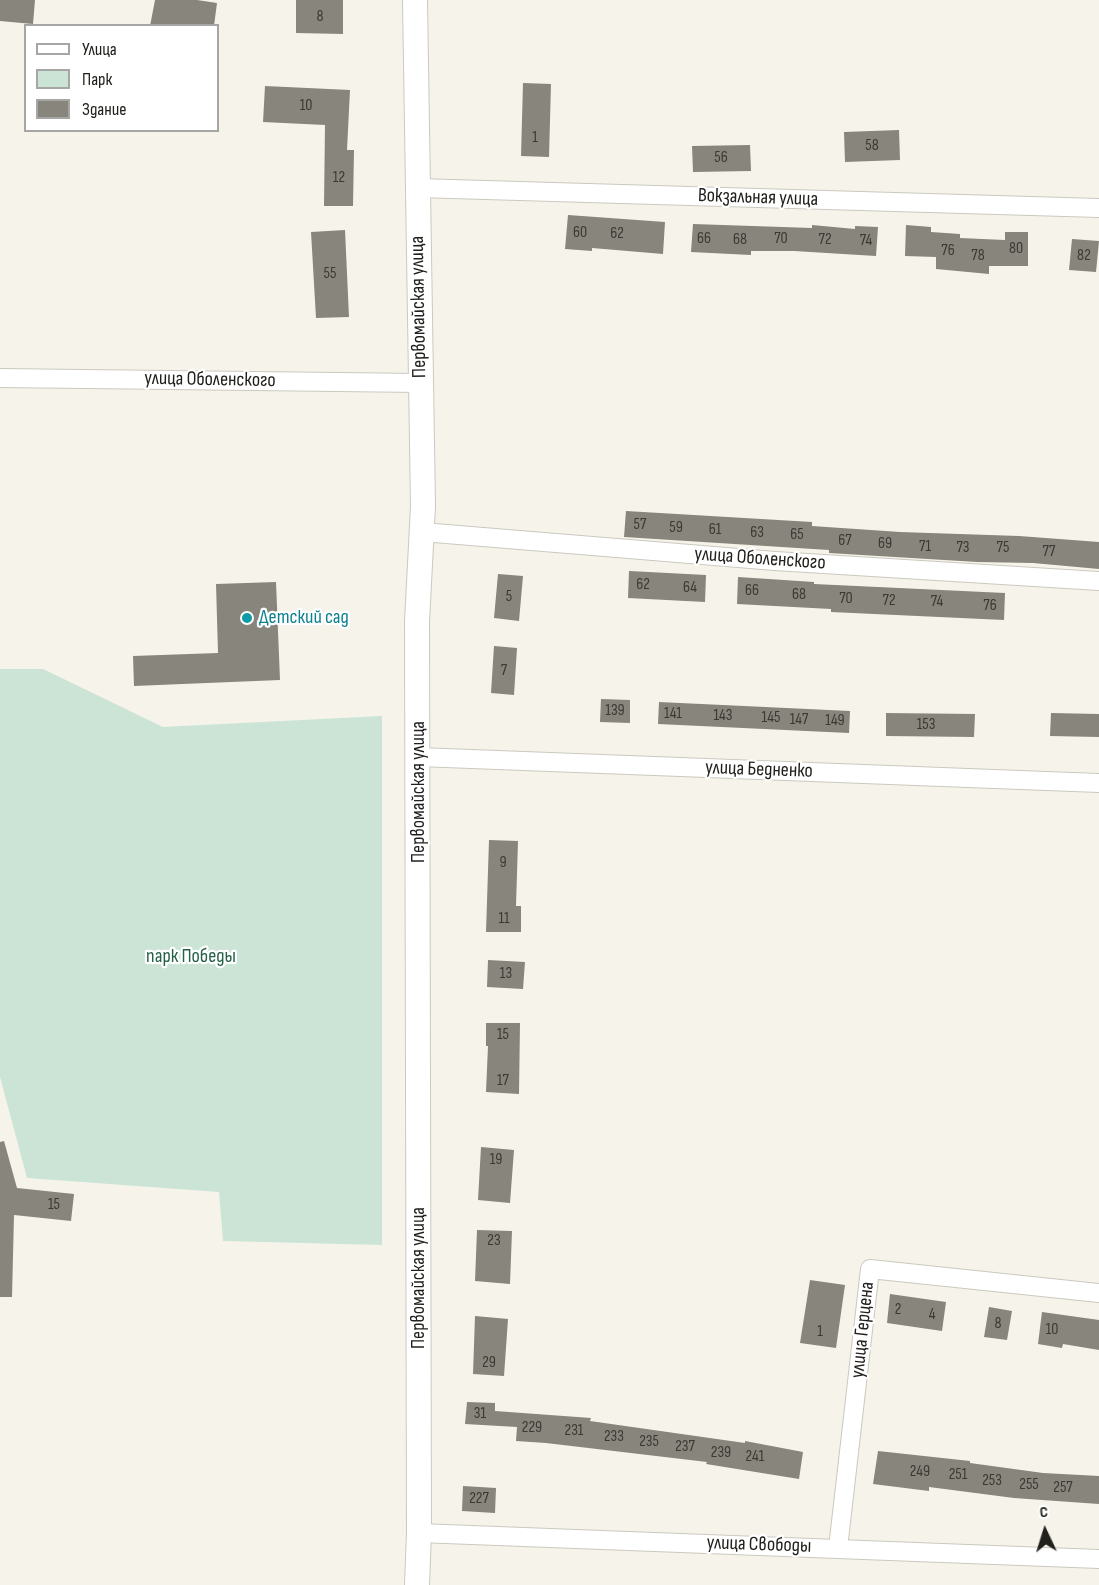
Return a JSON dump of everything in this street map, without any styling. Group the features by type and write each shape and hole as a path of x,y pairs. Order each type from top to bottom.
{"main road":[{"name":"Первомайская улица","path":"415,0 423,506 417,622 419,758 419,1533 417,1585"}],"street":[{"name":"Вокзальная улица","path":"417,188 1099,208"},
{"name":"улица Оболенского","path":"0,378 421,383"},
{"name":"улица Оболенского","path":"422,532 775,561 1099,581"},
{"name":"улица Бедненко","path":"419,758 1099,783"},
{"name":"улица Герцена","path":"838,1548 870,1269 1099,1293"},
{"name":"улица Свободы","path":"419,1533 1099,1559"}],"green space":[{"name":"парк Победы","path":"0,669 43,669 163,727 382,716 382,1245 223,1241 219,1192 27,1178 0,1077"}],"building":[{"path":"0,0 35,0 33,24 0,21"},
{"path":"155,0 197,0 217,3 214,24 150,24"},
{"path":"296,0 343,0 343,34 296,33"},
{"path":"523,83 551,84 549,157 521,156"},
{"path":"265,86 350,90 347,150 354,150 353,206 324,206 325,125 263,122"},
{"path":"899,130 900,160 845,162 844,132"},
{"path":"750,145 751,171 693,172 692,146"},
{"path":"568,215 665,222 663,254 592,248 592,251 565,249"},
{"path":"693,224 812,228 812,225 855,229 855,226 878,227 876,256 794,251 751,251 751,255 691,252"},
{"path":"906,225 931,227 931,232 960,234 960,238 1005,240 1005,232 1028,232 1028,266 989,266 989,274 936,269 936,257 905,256"},
{"path":"345,230 349,317 316,318 311,232"},
{"path":"1072,239 1099,241 1096,272 1069,270"},
{"path":"626,511 812,522 812,526 900,532 1019,536 1099,542 1099,569 1033,563 829,553 829,550 624,537"},
{"path":"629,571 706,575 705,602 628,598"},
{"path":"498,574 523,576 519,621 494,618"},
{"path":"738,577 814,582 814,584 1005,593 1004,620 831,612 831,609 737,604"},
{"name":"Детский сад","path":"276,582 280,680 134,686 133,656 218,653 216,584"},
{"path":"494,646 517,648 514,695 491,693"},
{"path":"601,699 630,700 630,723 600,722"},
{"path":"659,702 850,711 849,733 658,724"},
{"path":"886,713 975,714 974,737 886,736"},
{"path":"1051,713 1099,714 1099,737 1050,736"},
{"path":"489,840 518,841 516,906 521,906 521,932 486,932"},
{"path":"488,960 525,962 523,989 487,987"},
{"path":"486,1023 520,1023 519,1094 486,1092 488,1046 486,1046"},
{"path":"4,1141 17,1188 74,1194 71,1221 14,1215 12,1297 0,1297 0,1142"},
{"path":"481,1147 514,1150 510,1203 478,1200"},
{"path":"477,1230 512,1231 510,1284 475,1281"},
{"path":"810,1280 845,1285 836,1348 800,1343"},
{"path":"890,1294 946,1302 942,1331 887,1323"},
{"path":"989,1307 1012,1311 1007,1340 984,1337"},
{"path":"1042,1312 1099,1320 1099,1350 1063,1344 1062,1348 1038,1344"},
{"path":"475,1316 508,1319 504,1376 473,1374"},
{"path":"467,1402 495,1403 495,1411 591,1418 590,1421 745,1443 745,1441 803,1452 799,1479 706,1464 707,1462 516,1441 517,1427 465,1424"},
{"path":"878,1451 970,1461 970,1463 1043,1473 1099,1476 1099,1504 1014,1498 929,1487 929,1491 873,1484"},
{"path":"463,1486 496,1488 495,1513 462,1511"}],"place":[{"name":"Детский сад","path":"247,618"}]}
